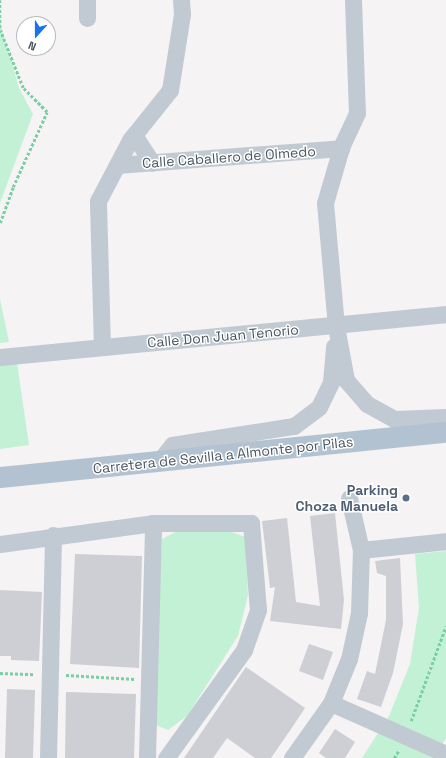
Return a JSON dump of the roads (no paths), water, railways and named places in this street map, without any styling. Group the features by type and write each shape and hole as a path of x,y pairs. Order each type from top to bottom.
{"main road":[{"name":"Carretera de Sevilla a Almonte por Pilas","path":"0,477 446,432"}],"street":[{"path":"87,0 87,18"},
{"path":"102,347 98,201 134,135 170,90 182,14 181,0"},
{"path":"353,0 357,113 341,148 325,203 336,326 346,380 367,404 394,419 446,417"},
{"path":"134,135 152,163"},
{"name":"Calle Caballero de Olmedo","path":"117,165 341,148"},
{"name":"Calle Don Juan Tenorio","path":"0,357 336,326 446,314"},
{"path":"160,460 172,445 294,426 319,406 331,382 336,326"},
{"path":"292,758 331,703 348,659 360,613 361,550 349,498"},
{"path":"0,544 53,535 153,523 251,522 258,610 244,650 166,758"},
{"path":"147,758 153,523"},
{"path":"48,758 53,535"},
{"path":"361,550 446,541"},
{"path":"331,703 446,754"}],"place":[{"name":"Parking Choza Manuela","path":"406,498"}]}
